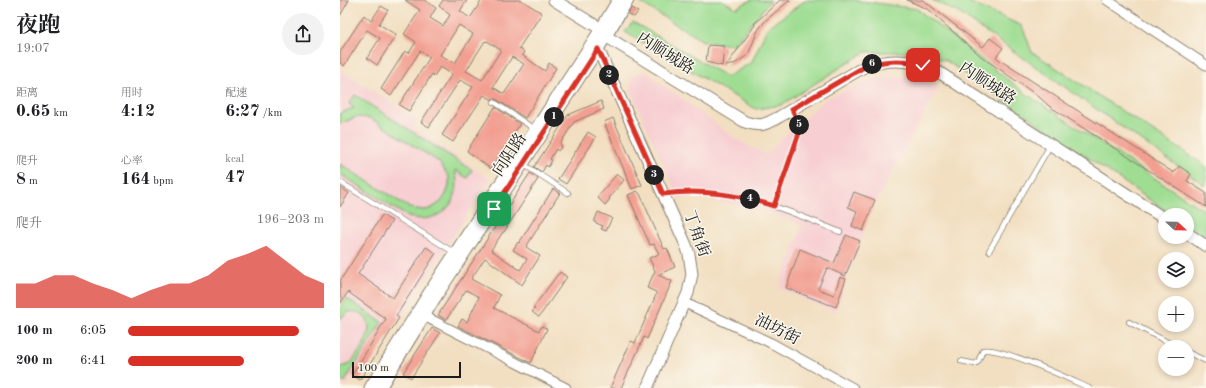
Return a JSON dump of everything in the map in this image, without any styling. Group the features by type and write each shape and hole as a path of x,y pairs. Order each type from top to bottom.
{"street":[{"name":"内顺城路","path":"554,0 745,122 760,126 766,124 864,67 895,60 910,61 923,65 940,73 1158,214"},
{"name":"向阳路","path":"380,388 424,316 598,49 603,31 618,0"},
{"name":"向阳路","path":"370,388 429,293 536,130 603,31 628,0"},
{"path":"1107,0 1206,65"},
{"name":"丁角街","path":"598,49 689,254 692,274 685,303 647,388"},
{"path":"1194,238 1206,246"},
{"name":"油坊街","path":"685,303 771,343 853,388"},
{"path":"424,316 566,388"}],"lane":[{"path":"494,102 536,130"},
{"path":"774,206 799,133 799,124 792,109"},
{"path":"989,251 1051,144"},
{"path":"523,164 568,193"},
{"path":"340,182 455,253"},
{"path":"663,194 693,191 735,195 774,206 840,232"},
{"path":"1129,322 1164,340"},
{"path":"961,361 975,364 978,362 983,350 1000,352 1089,388"},
{"path":"1194,355 1206,361"}],"shaded area":[{"path":"340,70 418,120 413,128 490,179 359,382 352,378 346,387 340,382"},
{"path":"643,72 647,73 736,139 767,155 780,140 826,99 870,80 909,77 920,79 938,88 872,209 835,312 779,288 802,225 764,210 707,199 706,196 689,195 679,199 630,90 632,78 636,74"}],"green space":[{"path":"643,0 722,0 736,8 751,0 771,0 733,45 703,41 641,3"},
{"path":"806,0 855,0 917,9 1025,93 1206,212 1206,238 1194,230 1194,208 1162,208 945,60 901,52 865,52 781,105 756,109 625,32 633,22 727,77 752,62 767,28"},
{"path":"932,0 964,0 1022,26 1032,52 1206,166 1206,186 959,13"},
{"path":"355,95 472,170 467,178 455,170 457,181 456,192 453,201 447,208 430,218 420,219 408,217 340,174 340,164 410,208 424,210 430,209 441,202 449,186 449,177 439,162 370,118 356,117 340,124 340,113 354,108 349,104"},
{"path":"346,298 382,322 344,383 340,379 340,367 350,364 365,342 369,329 365,317 359,313 348,312 340,319 340,308"}],"building":[{"path":"340,0 349,0 340,16"},
{"path":"405,0 424,0 436,8 430,18 443,26 450,15 439,6 443,0 467,0 460,11 470,18 482,0 521,0 542,13 519,48 524,52 522,55 545,71 549,63 556,68 525,118 496,99 491,99 484,95 453,142 442,135 473,87 460,80 429,127 421,122 452,74 440,67 434,76 432,74 409,111 399,105 430,57 420,51 391,96 381,89 405,51 409,53 416,42 404,34 420,10","holes":["459,25 473,34 455,63 440,55","485,41 501,50 482,80 466,71","512,57 524,64 504,94 493,87"]},
{"path":"780,0 790,0 766,20 758,30 748,55 734,64 726,66 755,25 754,24"},
{"path":"907,0 923,0 983,47 990,38 1003,48 996,57 1001,61 1174,173 1179,166 1191,174 1187,181 1206,193 1206,207 1049,106 1038,96 982,57 927,9"},
{"path":"381,6 388,10 379,24 396,35 377,65 367,58 380,38 367,30 344,66 340,63 340,52 364,15 371,21"},
{"path":"631,8 638,12 634,17 628,14"},
{"path":"708,45 724,46 722,66 706,62"},
{"path":"601,101 604,109 574,122 560,144 562,146 558,151 556,149 550,159 552,160 548,167 546,165 542,172 534,167 568,115"},
{"path":"495,107 520,124 491,169 467,151"},
{"path":"613,118 642,185 632,189 604,122"},
{"path":"588,132 596,137 566,184 558,179"},
{"path":"530,173 538,179 491,250 520,270 527,259 513,250 553,189 560,193 526,247 540,256 522,285 485,258 471,279 500,295 494,308 539,331 542,326 547,329 531,363 458,326 462,319 467,322 479,297 466,290 446,320 438,315"},
{"path":"617,174 624,180 605,205 597,197"},
{"path":"340,187 349,193 340,207"},
{"path":"637,191 640,194 664,249 667,248 675,267 658,275 672,281 647,339 644,337 621,388 610,388 631,341 635,343 656,295 656,292 647,288 655,271 649,258 659,254 654,244 650,245 628,195"},
{"path":"854,192 875,200 863,231 852,226 857,211 848,207"},
{"path":"598,212 612,218 606,231 601,229 603,226 594,222"},
{"path":"382,215 392,221 358,274 393,298 426,247 436,253 396,316 399,318 360,380 352,375 386,319 348,292 340,304 340,281"},
{"path":"846,235 860,241 845,276 827,268 818,289 834,295 840,277 846,279 836,307 786,288 800,249 834,263"},
{"path":"560,272 567,277 539,317 532,312 535,309 533,308"},
{"path":"432,328 440,333 411,378 403,373"}],"route":[{"path":"494,209 598,49 663,194 693,191 712,192 753,199 774,206 797,143 799,133 799,124 792,109 864,67 874,63 895,60 915,62 923,65"}]}
